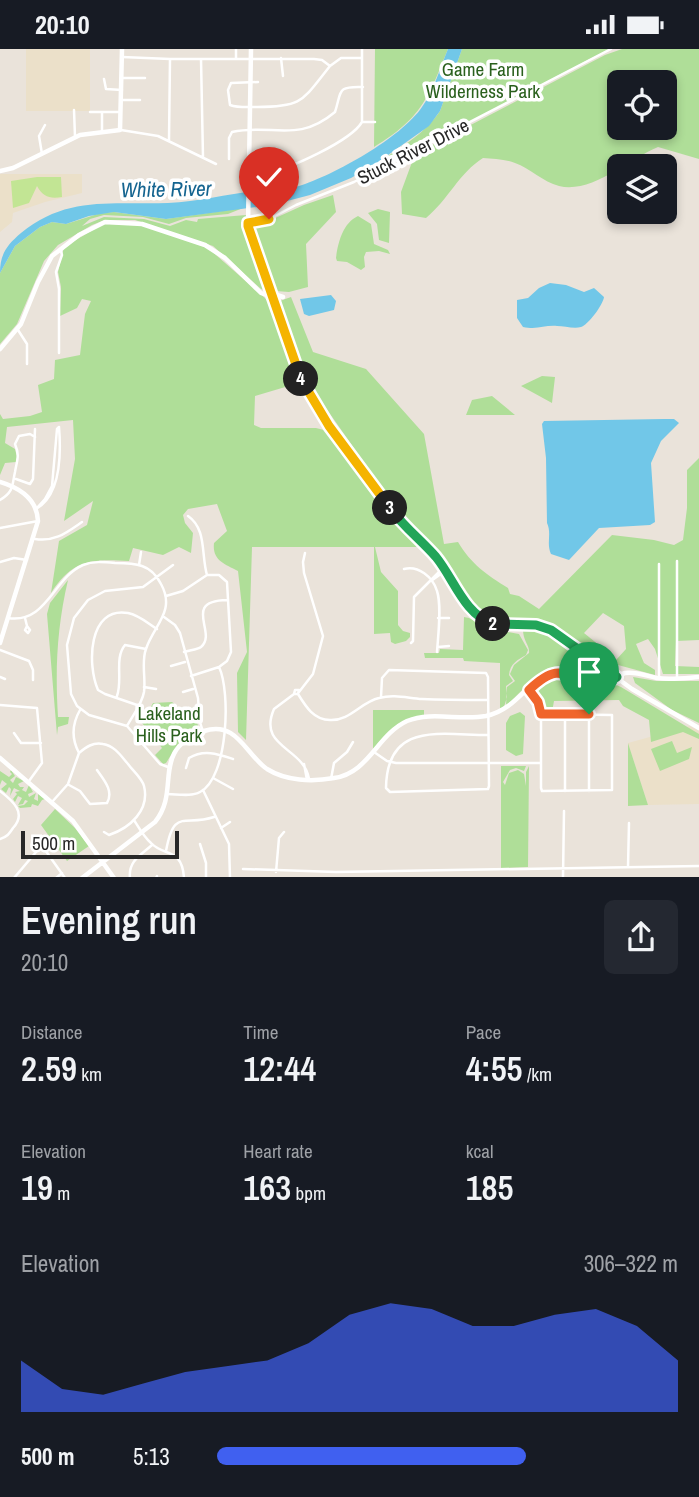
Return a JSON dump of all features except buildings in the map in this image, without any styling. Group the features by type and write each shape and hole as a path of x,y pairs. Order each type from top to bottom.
{"street":[{"path":"120,130 122,49"},
{"path":"236,49 236,59"},
{"path":"251,49 248,220 298,373 320,412 396,517 444,570 468,605 482,619 496,624 536,625 551,630 650,700 699,728"},
{"path":"248,173 270,172 333,146 356,130 362,122 362,49"},
{"name":"Stuck River Drive","path":"248,220 269,219 296,205 354,183 611,49"},
{"path":"122,57 320,59 330,66"},
{"path":"282,58 283,76"},
{"path":"258,82 233,82 229,85 230,105 286,107 303,98 338,59 362,58"},
{"path":"169,141 170,59"},
{"path":"201,59 203,157"},
{"path":"122,78 145,78"},
{"path":"104,79 106,89 122,90"},
{"path":"229,159 231,133 308,128 335,112 342,89 363,87"},
{"path":"303,98 310,102"},
{"path":"121,100 140,100"},
{"path":"74,110 75,137"},
{"path":"90,112 118,112"},
{"path":"102,112 102,131"},
{"path":"362,122 375,122"},
{"path":"42,154 39,136 45,125"},
{"path":"0,171 13,168 75,137 120,130 150,134 216,164"},
{"path":"268,155 270,172"},
{"path":"0,349 18,330 47,263 60,248 102,223 148,225 214,249 261,293 272,297"},
{"path":"59,353 59,289 56,270 62,255 60,248"},
{"path":"267,281 274,292 283,297"},
{"path":"18,330 27,344 27,364"},
{"path":"59,427 54,487 48,500 36,509 46,499 52,486 59,427"},
{"path":"16,478 30,484 33,479 35,429"},
{"path":"0,500 9,494 16,478 14,476 20,458 15,444 21,434 35,437"},
{"path":"0,482 30,499 36,509 38,521 0,642"},
{"path":"188,516 193,519 202,534 207,575"},
{"path":"0,528 38,521"},
{"path":"34,539 59,537 82,522"},
{"path":"12,551 13,558"},
{"path":"139,565 141,552"},
{"path":"305,553 304,573 323,636 313,674 297,693 274,709 270,727 276,741 299,757 304,764 308,780"},
{"path":"0,562 13,558 27,560"},
{"path":"8,618 25,618 41,609 64,579 79,567 102,561 139,565 156,577 166,596 164,617 146,649 144,687 127,726"},
{"path":"677,561 677,678"},
{"path":"659,564 659,678"},
{"path":"168,767 161,765 127,726 80,710 71,694 67,653 74,618 85,602 96,594 110,590 143,587 173,565"},
{"path":"404,569 419,569 437,590 438,649 449,646"},
{"path":"411,643 414,597 444,570"},
{"path":"166,596 183,591 207,575 215,573 226,580 228,586 231,652 227,661 219,667 191,676"},
{"path":"184,652 199,648 205,641 203,614 206,606 214,601 227,600"},
{"path":"138,705 101,692 96,686 93,638 97,628 110,616 125,613 158,629"},
{"path":"164,617 177,629 195,689 203,732"},
{"path":"25,618 27,626"},
{"path":"438,618 449,618"},
{"path":"122,639 125,645"},
{"path":"150,641 155,643"},
{"path":"116,697 120,684 120,653 125,645"},
{"path":"125,645 146,649"},
{"path":"0,650 29,661 33,680"},
{"path":"171,666 186,661"},
{"path":"167,794 192,794 204,790 213,778 221,755 224,730 225,685 219,667"},
{"path":"381,697 380,684 386,671 398,669 486,673 488,677 488,700 488,715 488,735 488,789 404,792 387,790 386,773 389,762 398,747 411,738 421,735 488,735"},
{"path":"82,877 143,833 161,815 167,794 168,767 179,747 203,732 224,730 239,737 255,759 272,772 289,778 331,779 354,771 394,730 417,718 488,715 510,706 542,677 552,673 568,674 594,685 606,684 631,673 659,678 699,677"},
{"path":"0,677 5,679"},
{"path":"144,687 156,689"},
{"path":"183,692 195,689"},
{"path":"529,690 538,702 541,714 542,790 612,790 612,715 541,714"},
{"path":"297,693 310,712 329,720 344,718 381,697 488,700"},
{"path":"0,705 37,708 41,766 29,782"},
{"path":"79,753 73,730 80,710"},
{"path":"565,714 565,791"},
{"path":"589,714 589,791"},
{"path":"14,733 21,743 41,743"},
{"path":"331,779 334,763 348,752 353,742"},
{"path":"52,802 68,784 79,753 90,745 110,746 137,775 145,790 143,810 134,820 115,833 110,835 104,832"},
{"path":"374,752 389,762 541,763"},
{"path":"186,768 188,759 195,754 221,755 233,759"},
{"path":"0,758 77,825 114,877"},
{"path":"68,784 80,791 90,804 107,803 108,788 97,770"},
{"path":"213,778 233,789"},
{"path":"0,790 16,806 20,817 7,836 0,839"},
{"path":"145,790 150,790"},
{"path":"204,790 229,847 230,877"},
{"path":"562,877 564,811"},
{"path":"166,851 169,834 176,824 186,819 214,817"},
{"path":"134,820 152,845 166,851 180,862 184,877"},
{"path":"221,828 230,822"},
{"path":"628,867 629,824"},
{"path":"276,871 279,838 284,832"},
{"path":"38,840 65,877"},
{"path":"200,844 206,863 206,877"},
{"path":"14,877 42,845"},
{"path":"131,877 133,861 152,845"},
{"path":"243,869 307,872 699,866"},
{"path":"400,871 400,876"},
{"path":"307,872 307,877"},
{"path":"57,877 62,873"}],"shaded area":[{"path":"26,49 90,49 90,111 26,111"},
{"path":"0,174 82,174 82,193 13,213 12,222 0,232"},
{"path":"690,726 699,731 699,804 648,805 628,743"}],"green space":[{"path":"375,49 448,49 422,105 403,126 374,147"},
{"name":"Game Farm Wilderness Park","path":"462,49 609,49 374,172 374,165 434,120 440,111"},
{"path":"622,49 699,49 699,159 658,147 644,154 607,154 607,175 572,187 553,184 511,162 483,158 467,171 426,218 402,214 401,192 415,154 605,55"},
{"path":"61,177 62,197 47,196 37,186 29,203 13,208 11,181"},
{"path":"333,195 336,212 306,244 308,287 289,292 276,291 267,275 251,229"},
{"path":"243,208 228,214 186,218 169,224 143,217 104,215 90,219 82,226 104,217 144,219 170,226 186,220 197,222 198,219 246,215 250,238 267,291 261,289 213,246 135,220 105,220 58,245 44,261 17,324 0,344 0,273 15,246 40,227 52,222 66,224 101,213 114,212 166,219"},
{"path":"378,209 390,212 389,243 379,240 377,224 368,213"},
{"path":"358,216 371,224 374,244 388,250 390,254 366,252 365,267 361,270 347,262 337,261 336,258 345,228"},
{"path":"103,224 141,225 208,248 265,298 271,305 294,378 292,385 255,396 254,425 261,428 324,430 417,547 375,547 381,572 398,591 398,625 403,631 410,633 406,641 395,644 391,642 390,633 374,634 374,547 252,547 246,740 238,732 237,673 247,652 238,571 220,561 215,554 214,543 227,531 217,504 188,509 183,515 185,523 193,533 191,553 179,547 163,555 133,548 129,561 94,561 76,567 67,573 51,593 59,541 87,525 93,501 64,521 75,459 73,420 7,427 5,443 15,449 17,457 16,462 5,463 0,475 0,414 3,419 42,412 38,385 54,379 55,360 80,355 85,314 91,301 82,299 77,308 60,316 61,287 58,272 64,247"},
{"path":"291,297 313,352 366,369 424,434 444,544 458,542 474,563 508,588 510,594 519,596 539,609 612,535 674,545 683,540 687,508 687,470 699,458 699,640 676,641 675,666 699,667 699,674 663,674 655,649 648,639 636,644 644,663 655,670 655,675 618,665 616,660 626,649 624,626 603,613 584,633 605,650 605,663 557,627 540,622 501,623 488,620 476,610 441,560 407,524 321,401 296,355 277,302"},
{"path":"542,376 555,377 552,403 521,386"},
{"path":"492,396 515,415 466,415 472,400"},
{"path":"68,580 59,631 57,682 58,717 69,717 68,724 58,727 57,735 47,614 50,603"},
{"path":"464,617 491,629 519,634 528,650 511,668 509,675 513,681 506,686 507,697 504,707 500,709 500,663 464,661 463,658 425,658 424,653 439,653 440,649 463,650"},
{"path":"523,629 535,630 557,639 607,676 605,679 598,679 553,669 538,676 506,706 507,687 515,681 510,674 514,665 529,653"},
{"path":"557,675 592,688 614,684 621,687 699,734 699,739 683,732 651,742 649,720 623,706 619,700 554,701 552,712 543,713 532,689 542,679"},
{"path":"633,677 656,681 699,681 699,723 672,710 635,683"},
{"name":"Lakeland Hills Park","path":"172,702 178,707 196,708 199,729 178,744 163,764 155,755 162,748 142,723 153,703"},
{"path":"373,710 424,710 424,715 398,724 373,749"},
{"path":"520,712 525,716 523,754 516,756 506,750 506,723 510,716"},
{"path":"672,741 677,753 692,747 689,759 660,771 651,749"},
{"path":"628,743 648,805 628,806"},
{"path":"501,766 526,766 524,771 516,768 510,770 503,782 505,785 509,773 518,770 524,774 526,786 529,766 528,867 501,868"},
{"path":"11,770 15,776 10,780 13,783 16,777 24,781 18,784 24,787 22,790 26,792 29,785 33,792 28,794 29,797 36,793 34,799 38,801 38,794 45,799 38,806 32,804 31,807 20,808 18,806 28,801 18,805 22,798 18,796 15,802 15,792 20,791 14,788 10,796 9,787 6,793 1,789 7,784 2,780 0,785 0,771 9,777"},
{"path":"55,809 89,846 67,861 41,825"}],"water":[{"name":"White River","path":"448,49 462,49 440,111 429,126 351,178 310,195 272,205 166,219 114,212 89,216 66,224 52,222 40,227 15,246 0,273 5,250 21,233 38,221 73,207 109,203 179,202 246,192 283,190 330,173 383,143 412,119 430,93"},
{"path":"550,283 566,285 584,292 594,288 604,297 603,301 591,319 581,327 523,327 517,318 517,300 528,298"},
{"path":"331,295 336,301 334,310 309,316 304,314 300,299"},
{"path":"674,419 679,423 661,441 651,463 655,522 650,525 599,528 569,560 551,554 547,523 544,421"}],"route":[{"path":"269,219 248,223 249,229 298,373 329,426 396,517 437,559 478,616 488,622 505,626 536,625 551,630 617,677 606,684 594,685 568,674 552,673 542,677 529,690 538,702 541,714 589,714"}]}
